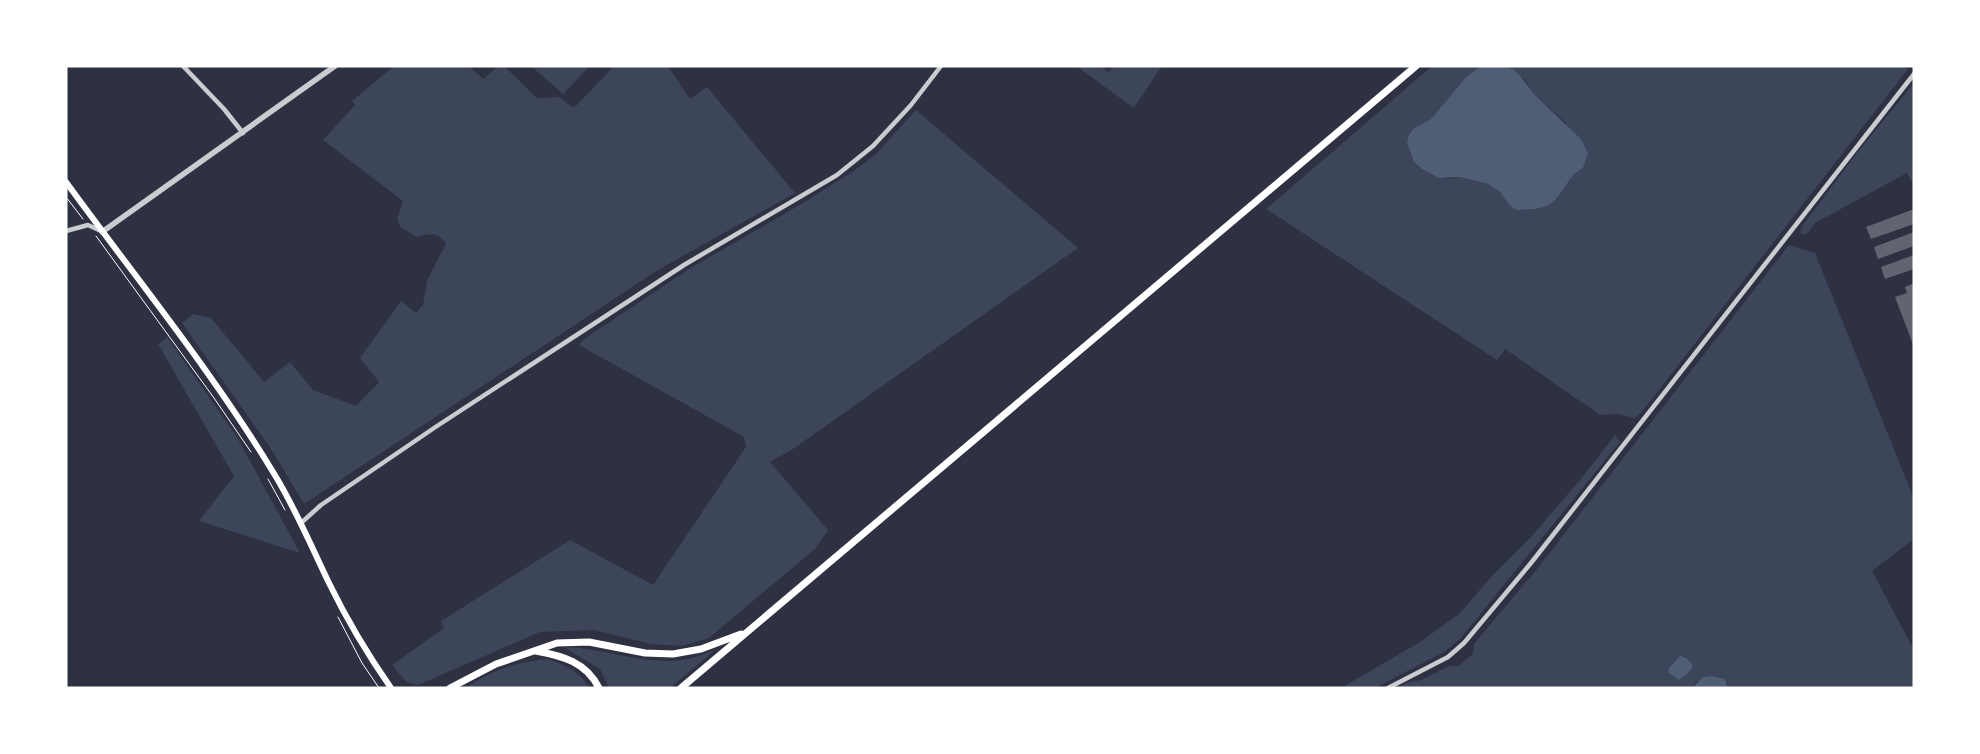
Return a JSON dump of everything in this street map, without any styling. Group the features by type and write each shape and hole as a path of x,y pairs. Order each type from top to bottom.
{"main road":[{"path":"680,688 1416,66"},
{"path":"66,182 240,418 274,473 330,585 364,646 391,688"},
{"path":"452,687 496,664 557,644 577,642 601,644 645,653 673,654 701,649 727,638 744,634"},
{"path":"533,651 560,656 578,663 586,669 599,688"}],"street":[{"path":"183,66 243,133"},
{"path":"66,231 88,225 102,232 335,66"},
{"path":"300,523 321,505 437,426 684,265 837,175 873,146 911,106 941,66"},
{"path":"1388,688 1448,657 1468,638 1591,487 1673,379 1914,74"}],"path":[{"path":"66,197 214,398 251,453"},
{"path":"266,476 287,513"}],"shaded area":[{"path":"394,66 469,66 483,79 499,66 504,66 537,98 559,97 575,107 614,66 668,66 690,99 707,87 795,193 658,270 304,504 271,449 182,323 193,314 211,318 264,382 290,362 313,390 356,406 379,382 360,358 401,301 416,313 423,305 427,281 446,243 437,235 430,234 417,237 400,227 397,219 403,201 323,140 355,105 352,101"},
{"path":"531,66 590,66 563,94"},
{"path":"1076,66 1101,66 1108,72 1114,66 1162,66 1134,108"},
{"path":"1432,66 1481,66 1467,76 1431,119 1414,128 1407,143 1414,162 1448,179 1460,177 1488,184 1500,192 1510,206 1557,199 1571,178 1583,168 1566,123 1535,95 1525,80 1507,66 1902,66 1908,69 1641,413 1634,418 1618,414 1600,415 1505,349 1497,360 1266,209"},
{"path":"1481,66 1507,66 1518,73 1535,95 1581,139 1588,153 1583,168 1572,177 1553,202 1544,207 1517,210 1510,206 1500,192 1488,184 1460,177 1439,178 1422,169 1414,162 1407,143 1409,135 1414,128 1431,119 1467,76"},
{"path":"1914,83 1914,186 1907,173 1815,223 1808,233 1802,235 1800,232 1803,225 1856,154"},
{"path":"916,110 1078,248 793,449 770,462 828,530 815,549 709,638 682,646 651,644 594,630 540,632 418,685 406,682 392,665 444,628 441,621 570,540 653,585 746,447 744,437 579,345 584,339 689,269 803,203 855,170 876,154"},
{"path":"1789,245 1815,253 1914,499 1914,539 1872,571 1914,650 1914,688 1727,688 1725,679 1696,682 1692,688 1398,688 1409,682 1421,680 1449,666 1458,666 1473,654 1474,644 1537,569"},
{"path":"167,337 237,437 300,553 199,521 234,476 158,344"},
{"path":"1615,435 1620,442 1461,638 1444,652 1375,688 1341,688 1420,642 1459,614 1492,576 1531,537 1580,480"},
{"path":"564,647 667,661 695,657 715,650 670,688 609,688 600,669"},
{"path":"1680,656 1688,660 1693,667 1679,680 1668,672 1669,668"},
{"path":"548,659 566,666 577,673 589,688 466,688 505,668"},
{"path":"1711,676 1725,679 1727,688 1692,688 1703,677"}],"building":[{"path":"1914,209 1914,224 1871,239 1866,227"},
{"path":"1914,232 1914,246 1878,259 1874,247"},
{"path":"1914,255 1914,269 1885,279 1881,267"},
{"path":"1914,283 1914,347 1895,297 1907,293 1905,287"}]}
